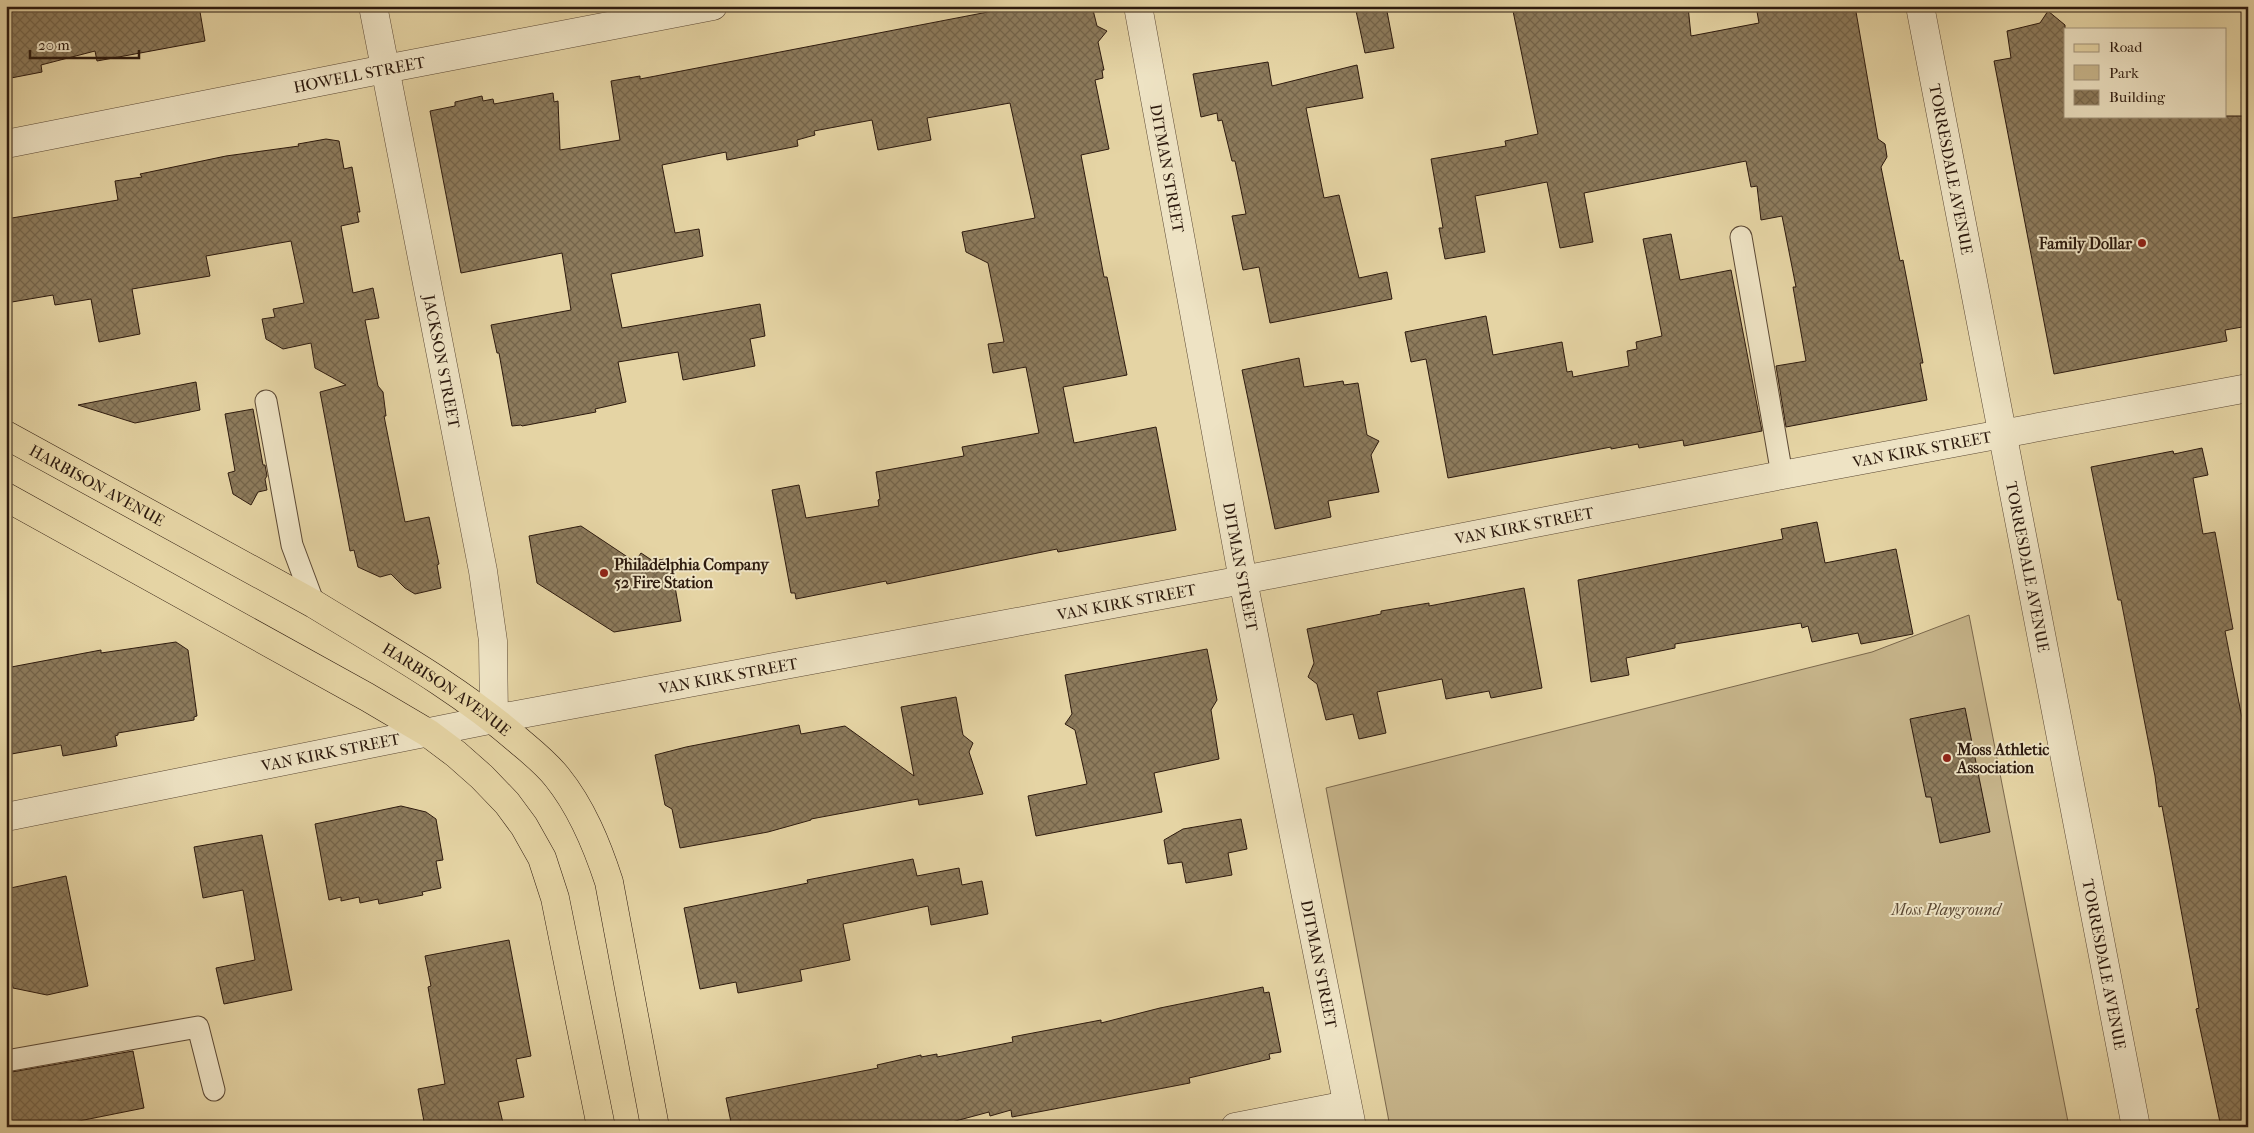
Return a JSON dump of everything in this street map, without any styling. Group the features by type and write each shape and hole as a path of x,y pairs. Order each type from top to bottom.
{"main road":[{"name":"HARBISON AVENUE","path":"6,435 314,604 455,692 494,719 542,761 557,777 576,805 597,845 609,882 655,1127"},
{"path":"6,497 287,651 428,733 456,754 507,803 524,826 542,858 555,898 601,1127"}],"street":[{"name":"JACKSON STREET","path":"373,6 483,571 493,640 494,719"},
{"name":"HOWELL STREET","path":"6,144 385,68 713,6"},
{"name":"DITMAN STREET","path":"1138,6 1243,580 1349,1116"},
{"name":"TORRESDALE AVENUE","path":"1920,6 2136,1127"},
{"name":"VAN KIRK STREET","path":"6,817 494,719 1243,580 1782,475 2248,388"},
{"path":"1235,1127 1349,1116"}],"lane":[{"path":"1741,237 1782,475"},
{"path":"266,401 292,545 314,604"},
{"path":"6,1061 198,1027 214,1090"}],"green space":[{"name":"Moss Playground","path":"1969,615 2069,1127 1390,1127 1326,788 1872,652"}],"building":[{"path":"6,6 199,6 205,41 97,61 95,51 41,65 42,72 11,78 9,67 6,68"},
{"path":"1019,6 1092,6 1097,26 1107,31 1098,42 1104,70 1102,70 1103,78 1095,80 1109,149 1081,155 1104,277 1107,277 1127,375 1063,387 1074,443 1156,427 1176,530 1058,552 1057,549 887,584 886,581 796,599 795,593 791,593 772,490 799,485 806,518 879,506 878,500 880,499 876,472 964,456 962,447 1039,433 1026,367 993,373 988,344 1004,342 988,263 966,252 962,232 1035,218 1010,103 927,118 931,140 878,150 872,120 814,131 815,135 797,140 798,146 727,160 726,152 662,165 675,233 699,229 703,256 611,274 622,328 760,304 765,336 750,339 755,366 683,380 678,352 618,362 626,402 595,409 596,412 522,426 512,426 499,353 497,353 491,325 571,310 562,253 461,273 430,111 455,106 455,102 482,96 483,101 493,99 494,104 553,93 554,102 558,101 560,150 620,140 611,81 640,76 640,79"},
{"path":"1355,6 1386,6 1394,48 1365,53"},
{"path":"1512,6 1688,6 1691,36 1759,23 1756,6 1855,6 1878,139 1885,144 1887,157 1881,167 1900,261 1903,260 1923,363 1920,363 1927,400 1786,427 1776,366 1806,361 1793,287 1796,287 1782,216 1761,220 1757,186 1751,187 1746,161 1584,193 1593,242 1560,248 1547,182 1475,196 1485,252 1445,259 1439,228 1443,228 1431,159 1506,146 1505,141 1538,134"},
{"path":"2048,11 2065,25 2064,118 2226,118 2226,116 2248,116 2248,326 2225,330 2227,341 2054,374 1994,61 2011,58 2007,31 2040,23"},
{"path":"1268,62 1272,86 1357,65 1363,98 1306,108 1324,198 1339,195 1359,278 1387,272 1392,299 1270,323 1259,267 1243,270 1232,216 1246,214 1235,161 1232,161 1222,120 1218,121 1217,113 1201,117 1193,74"},
{"path":"326,139 339,141 344,169 352,167 360,212 357,212 359,222 341,226 353,293 373,288 379,318 365,320 378,386 383,392 386,416 384,416 405,522 429,517 439,564 437,565 441,588 415,594 405,588 391,574 380,577 358,567 354,550 350,551 320,392 346,385 315,368 311,343 283,349 266,339 262,319 275,317 273,309 304,303 291,241 206,256 210,276 132,289 140,334 99,342 91,299 55,305 53,295 6,303 6,219 118,200 115,181 142,177 140,174 226,156 299,146 298,144"},
{"path":"1671,234 1680,280 1731,270 1762,431 1684,446 1683,440 1639,448 1638,444 1611,449 1611,447 1448,478 1426,359 1411,362 1405,332 1486,316 1493,355 1562,342 1567,372 1572,371 1573,377 1629,366 1627,351 1637,349 1636,342 1662,336 1643,239"},
{"path":"1299,358 1304,387 1343,381 1344,385 1358,383 1367,435 1379,441 1371,455 1379,492 1328,501 1331,517 1275,529 1242,370"},
{"path":"196,382 200,410 135,423 78,405"},
{"path":"253,409 263,465 265,465 267,476 265,479 267,490 258,492 251,505 233,494 228,473 235,471 225,414"},
{"path":"2202,448 2208,475 2193,478 2203,534 2215,532 2233,629 2225,631 2248,749 2248,1127 2221,1127 2196,1009 2199,1008 2162,806 2159,807 2155,776 2121,600 2118,600 2091,467 2173,451 2174,454"},
{"path":"1817,522 1825,563 1896,549 1913,634 1861,644 1858,633 1812,642 1808,626 1802,628 1801,623 1675,644 1675,648 1626,658 1629,675 1591,682 1578,580 1783,539 1781,529"},
{"name":"Philadelphia Company 52 Fire Station","path":"581,526 635,562 641,553 653,561 670,558 681,621 614,632 537,583 529,536"},
{"path":"1524,588 1542,688 1491,698 1489,691 1446,699 1442,679 1377,692 1386,733 1359,739 1353,714 1326,720 1317,684 1308,677 1314,663 1307,629 1381,614 1381,611 1429,603 1429,606"},
{"path":"176,642 188,650 197,716 194,717 194,720 118,733 115,736 117,746 63,756 61,745 6,755 6,668 101,650 101,653"},
{"path":"1207,649 1217,700 1211,710 1219,759 1154,773 1162,812 1036,836 1028,796 1087,784 1075,730 1065,724 1072,714 1065,675"},
{"path":"956,697 963,735 973,743 969,752 983,794 919,805 918,799 811,819 768,832 680,848 672,809 665,805 655,755 686,747 799,725 801,734 845,726 914,776 901,707"},
{"name":"Moss Athletic Association","path":"1965,708 1990,832 1940,843 1931,797 1926,797 1910,719"},
{"path":"401,806 426,812 436,819 443,860 436,861 441,888 422,892 423,895 379,904 378,899 360,903 359,897 341,901 341,897 329,900 315,824"},
{"path":"1241,819 1247,849 1228,853 1232,875 1186,883 1182,862 1168,864 1164,840 1183,829"},
{"path":"262,835 292,990 224,1004 216,968 255,960 243,890 203,898 194,847"},
{"path":"913,859 917,876 959,868 962,885 982,881 988,914 931,925 928,906 843,924 850,960 800,970 802,981 738,993 736,982 700,989 684,908 808,883 807,880"},
{"path":"66,876 88,986 47,995 13,988 6,950 6,889"},
{"path":"509,940 531,1056 516,1059 524,1097 498,1102 504,1127 425,1127 418,1089 445,1084 428,987 431,986 425,956"},
{"path":"1263,987 1264,993 1269,992 1281,1052 1269,1054 1270,1059 1189,1078 1190,1083 1012,1117 1011,1110 990,1116 989,1112 933,1127 732,1127 726,1098 878,1068 877,1065 921,1055 921,1057 937,1054 937,1057 1013,1042 1012,1037 1101,1020 1101,1023 1160,1008"},
{"path":"133,1051 144,1108 49,1127 6,1127 6,1073"}],"place":[{"name":"Family Dollar","path":"2142,243"},
{"name":"Philadelphia Company 52 Fire Station","path":"604,573"},
{"name":"Moss Athletic Association","path":"1947,758"}]}
